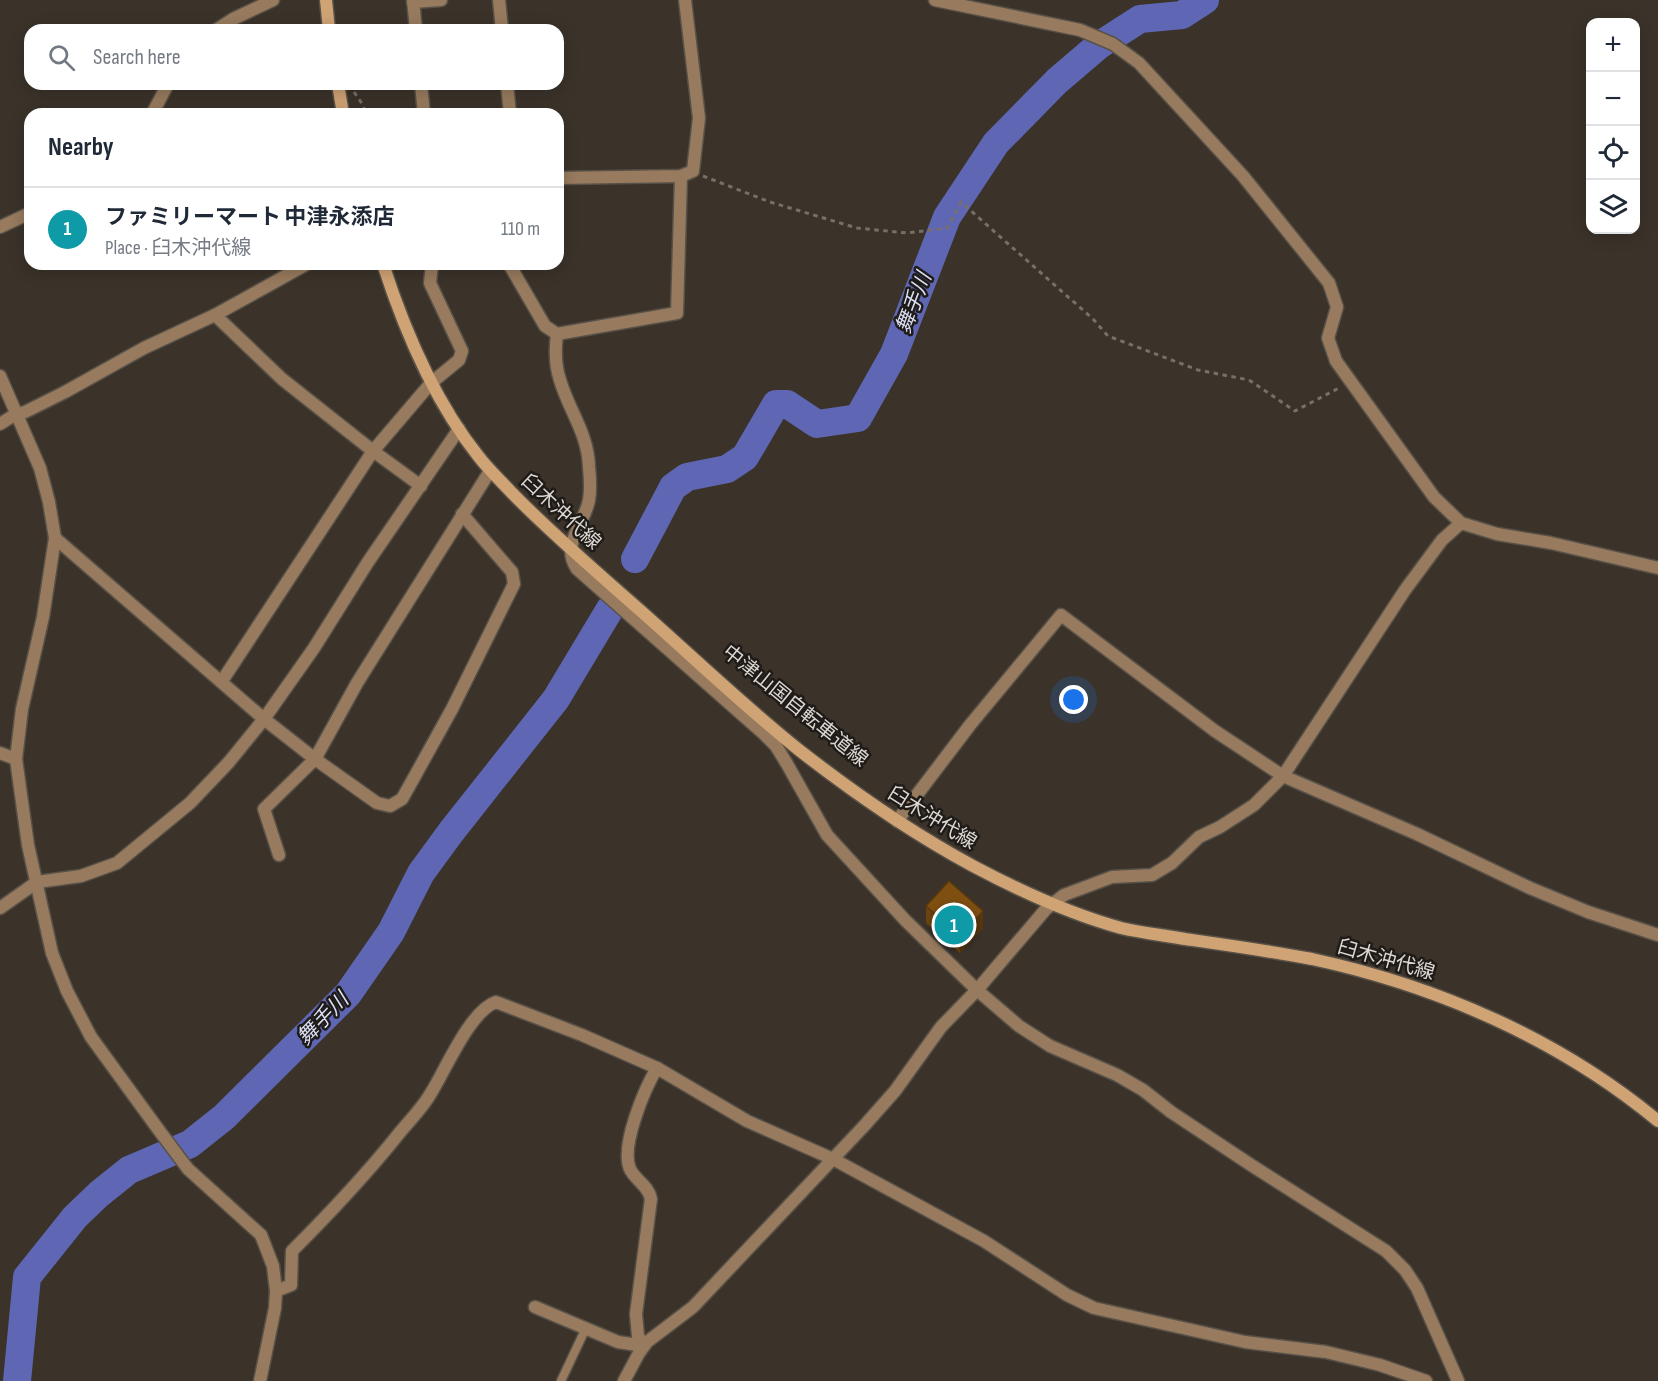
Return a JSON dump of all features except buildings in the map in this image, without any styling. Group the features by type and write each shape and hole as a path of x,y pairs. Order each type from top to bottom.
{"main road":[{"path":"326,0 328,24"},
{"path":"339,90 343,108"},
{"name":"臼木沖代線","path":"385,270 431,383 459,429 490,471 571,550 775,730 822,767 897,820 1010,886 1122,928 1308,959 1372,974 1438,996 1509,1026 1566,1056 1594,1073 1658,1121"}],"street":[{"path":"225,24 273,0"},
{"path":"415,24 413,1 441,0"},
{"path":"499,0 501,24"},
{"path":"512,270 545,326 557,334 676,314 687,174 699,118 685,0"},
{"path":"935,0 1080,30 1113,44 1139,63 1243,176 1329,283 1337,307 1328,338 1335,361 1434,497 1461,523 1497,534 1551,543 1658,568"},
{"path":"155,108 165,90"},
{"path":"422,90 423,108"},
{"path":"508,90 509,108"},
{"path":"564,178 687,174"},
{"path":"0,227 24,216"},
{"path":"0,424 144,348 215,315 297,270"},
{"path":"222,681 373,451 431,383 459,360 462,351 430,284 431,270"},
{"path":"215,315 282,379 421,486"},
{"path":"557,334 555,350 560,380 584,434 589,455 590,500 573,536 571,550 573,563 577,569 764,734 788,764 827,836 905,920 977,990 1035,1038 1143,1090 1171,1112 1231,1152 1386,1251 1405,1270 1417,1288 1458,1381"},
{"path":"0,376 40,468 55,538 43,616 22,709 16,759 28,844 52,953 67,991 91,1037 189,1169 261,1235 273,1266 276,1291 275,1308 260,1381"},
{"path":"0,908 37,882 81,876 117,863 190,803 229,762 264,718 314,648 459,429"},
{"path":"279,855 264,809 315,759 363,673 490,471"},
{"path":"55,538 315,759 377,803 390,806 402,799 452,709 514,584 512,572 462,514"},
{"path":"624,1381 644,1346 656,1334 693,1307 895,1091 942,1027 1046,909 1064,894 1112,877 1152,874 1172,863 1199,837 1220,827 1254,805 1284,776 1405,590 1442,540 1461,523"},
{"path":"897,820 970,725 1061,615 1215,731 1284,776 1417,834 1530,888 1588,912 1658,935"},
{"path":"0,753 16,759"},
{"path":"276,1291 291,1285 291,1251 339,1204 429,1096 472,1021 486,1005 496,1002 657,1068 747,1121 833,1159 984,1241 1066,1295 1094,1308 1245,1342 1326,1352 1387,1367 1420,1380"},
{"path":"644,1346 638,1336 636,1314 651,1199 646,1188 634,1176 627,1160 640,1103 657,1068"},
{"path":"535,1307 618,1342 644,1346"}],"lane":[{"path":"561,1381 585,1329"}],"path":[{"path":"354,90 364,108"},
{"path":"687,174 857,228 907,232 946,228 961,202 1093,319 1108,336 1198,370 1249,380 1295,411 1332,393 1350,381"}],"waterway":[{"name":"舞手川","path":"635,559 673,487 687,477 727,469 745,457 776,404 787,404 817,424 858,418 894,354 947,217 996,143 1057,81 1098,46 1140,19 1182,15 1205,0"},
{"name":"舞手川","path":"17,1381 27,1277 75,1217 99,1194 129,1170 190,1144 224,1117 348,994 391,932 421,873 556,699 610,609"}],"place":[{"name":"ファミリーマート 中津永添店","path":"954,925"}]}
